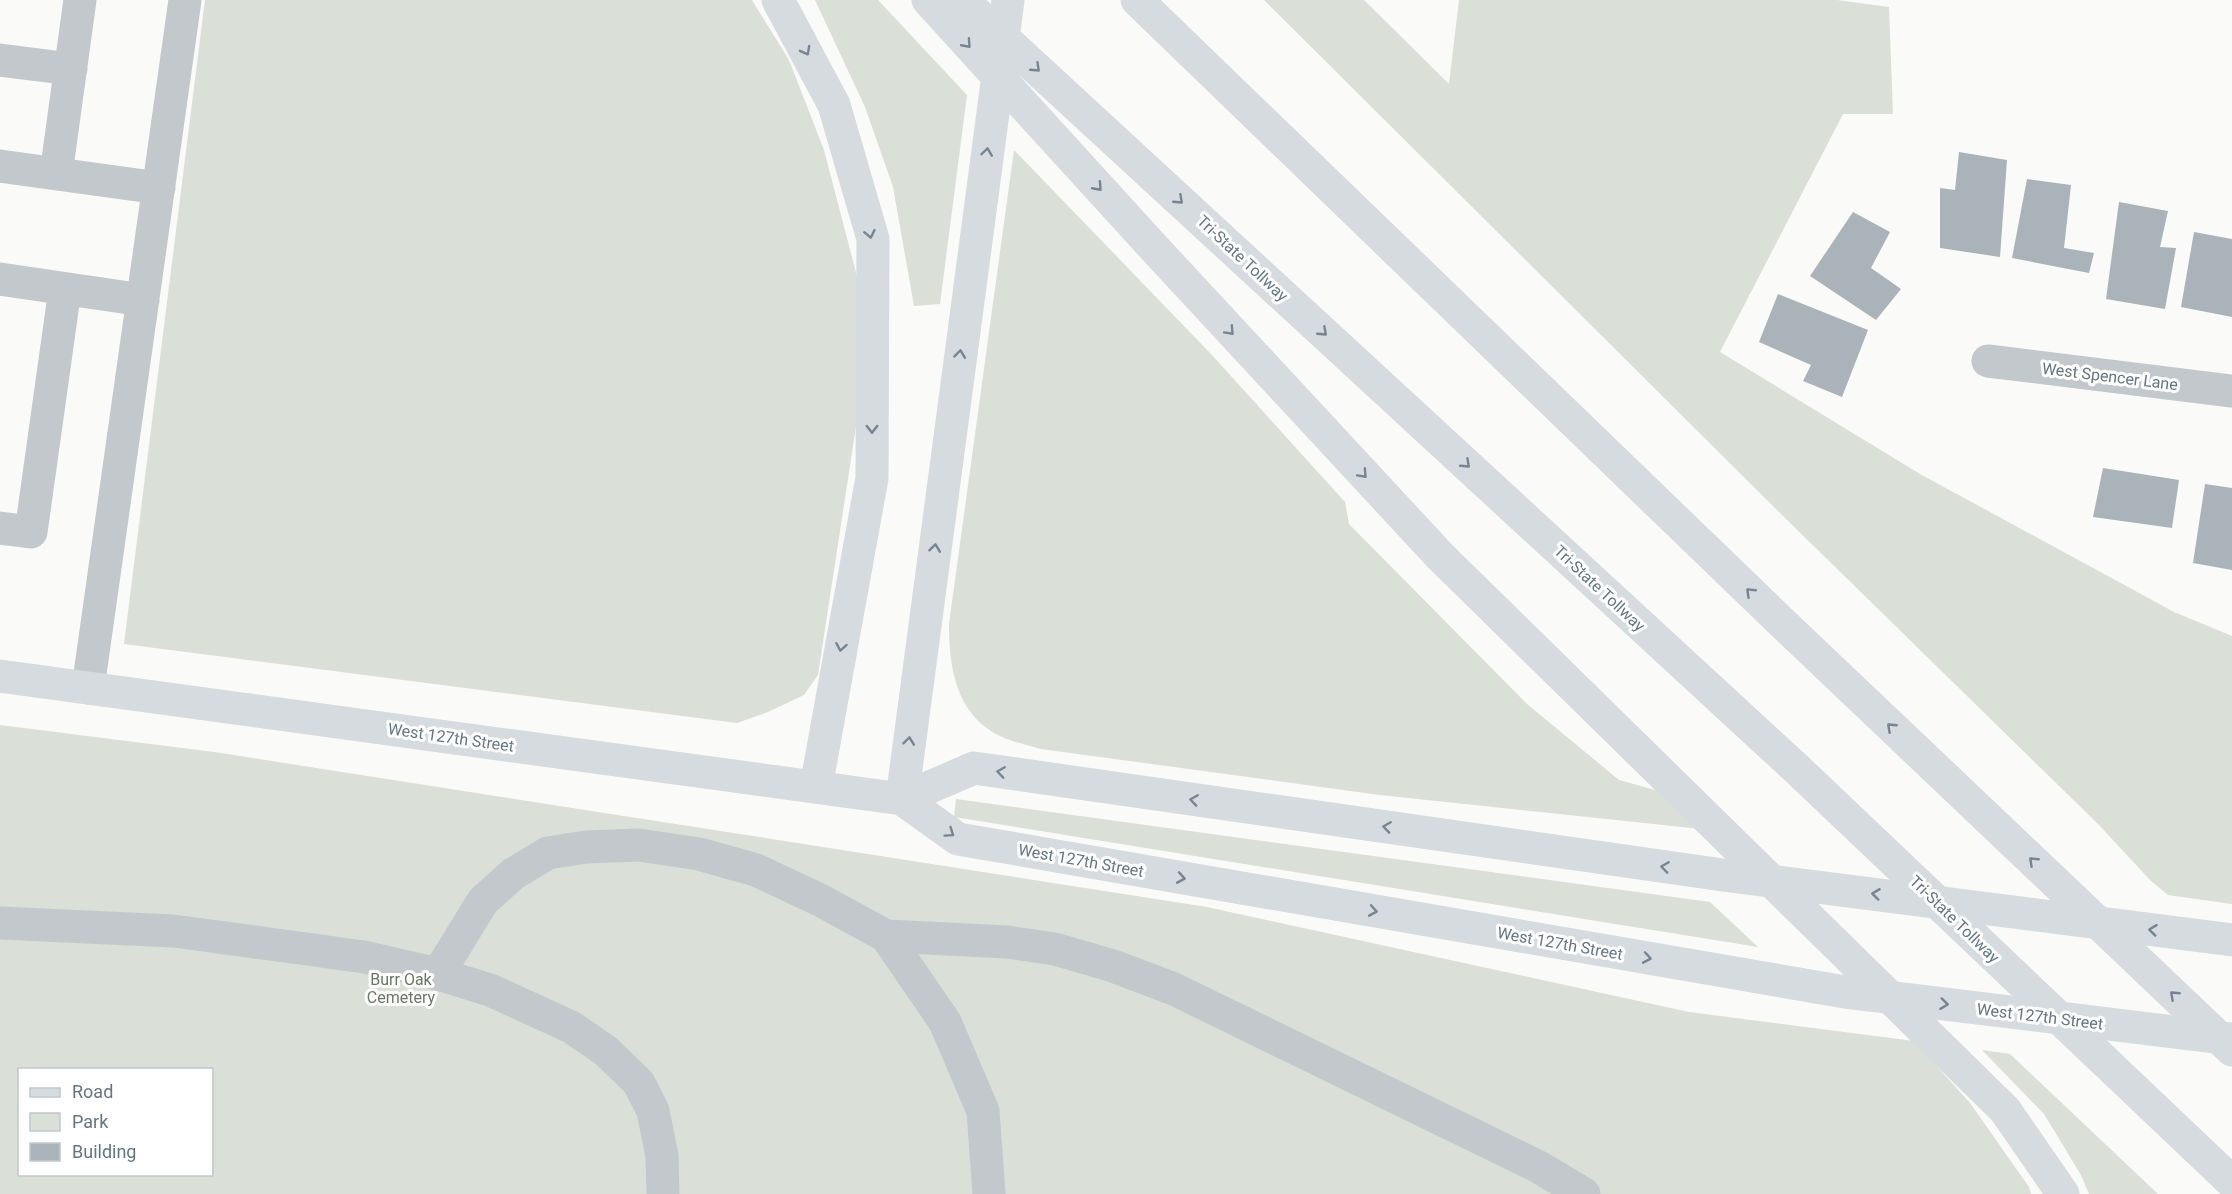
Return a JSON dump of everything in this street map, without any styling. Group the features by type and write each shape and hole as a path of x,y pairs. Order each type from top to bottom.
{"main road":[{"path":"778,0 834,105 873,239 872,478 816,787"},
{"path":"928,0 1440,556 2005,1110 2063,1194"},
{"name":"Tri-State Tollway","path":"962,0 1789,762 2232,1182"},
{"path":"902,799 1008,0"},
{"path":"1137,0 1765,607 2232,1050"},
{"name":"West 127th Street","path":"0,676 902,799 958,839 1845,992 2232,1040"},
{"path":"902,799 974,768 1723,875 2232,940"}],"street":[{"path":"56,174 80,0"},
{"path":"88,688 185,0"},
{"path":"0,60 71,69"},
{"path":"0,166 159,188"},
{"path":"0,279 143,300"},
{"path":"0,528 31,532 65,289"},
{"name":"West Spencer Lane","path":"1988,361 2232,391"},
{"path":"438,974 483,901 513,874 548,854 586,847 639,845 699,854 756,870 820,900 886,936 1006,942 1055,950 1113,966 1154,981 1235,1017 1529,1162 1584,1194"},
{"path":"0,923 173,931 364,957 438,974 490,990 571,1028 606,1051 639,1083 653,1111 662,1156 663,1194"},
{"path":"886,936 945,1022 983,1111 989,1194"}],"green space":[{"path":"205,0 752,0 789,60 824,150 859,284 860,400 818,675 804,695 768,712 737,723 124,644"},
{"path":"815,0 878,0 967,95 940,304 914,306 893,187 865,107"},
{"path":"1264,0 1364,0 1449,84 1459,0 1837,0 1889,7 1893,114 1843,114 1720,352 1920,474 2174,612 2232,636 2232,904 2168,895 2151,881 2099,825 1780,513"},
{"path":"1014,150 1211,354 1345,502 1349,524 1527,704 1619,780 1655,790 1701,829 1380,795 1041,749 1000,736 977,719 968,708 956,682 950,653 949,624"},
{"name":"Burr Oak Cemetery","path":"0,725 214,752 1207,907 1689,1012 1914,1041 1970,1103 2029,1187 2031,1194 0,1194"},
{"path":"956,799 1710,902 1758,947 954,817"},
{"path":"1982,1050 2010,1054 2158,1194 2089,1194 2081,1175 2044,1114"}],"building":[{"path":"1959,152 2007,160 2000,257 1940,248 1940,188 1955,190"},
{"path":"2027,179 2071,185 2064,248 2094,253 2089,273 2012,258"},
{"path":"2119,202 2168,211 2160,247 2176,248 2165,309 2106,299"},
{"path":"1853,212 1890,232 1871,268 1901,289 1876,320 1810,276"},
{"path":"2194,232 2232,239 2232,317 2181,307"},
{"path":"1778,294 1868,330 1842,397 1803,381 1811,365 1759,342"},
{"path":"2103,468 2179,480 2172,528 2093,517"},
{"path":"2205,484 2232,488 2232,570 2193,563"}]}
